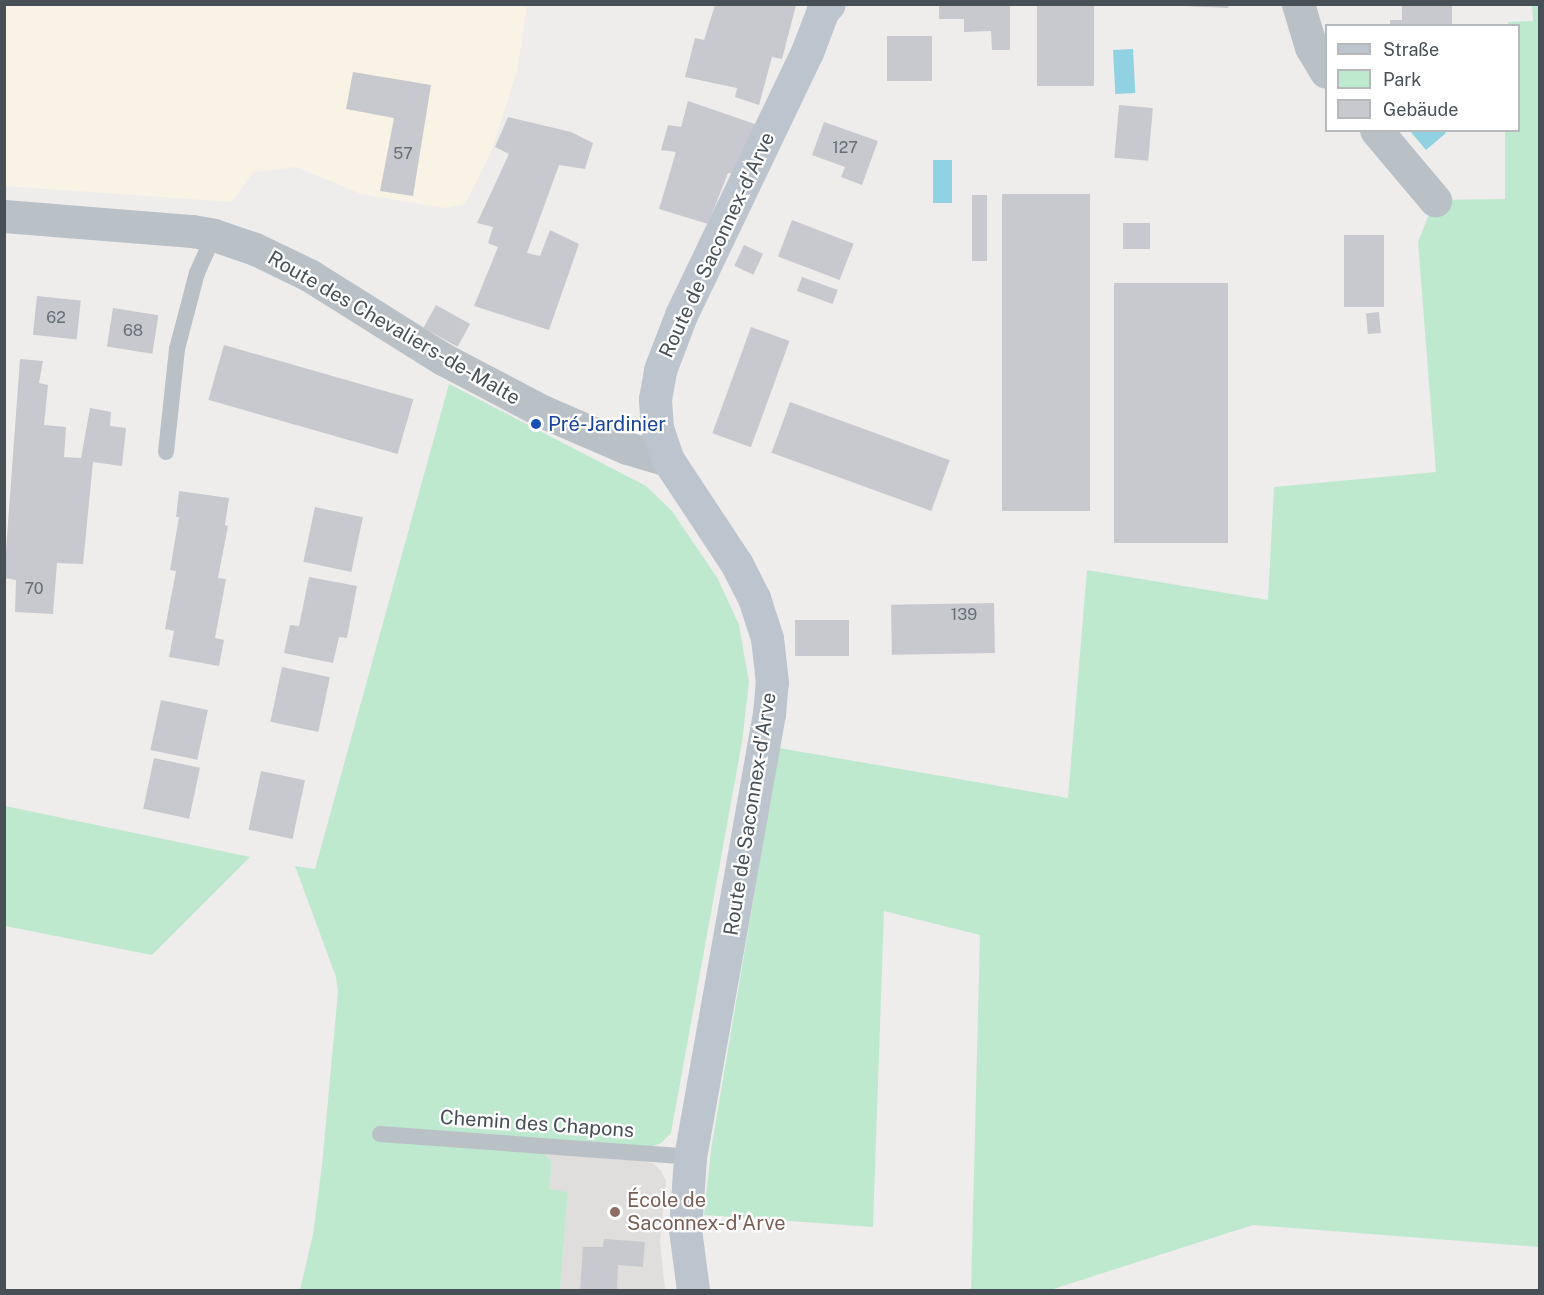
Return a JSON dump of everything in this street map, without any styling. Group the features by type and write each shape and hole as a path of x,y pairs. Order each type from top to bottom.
{"street":[{"path":"1298,4 1311,47 1325,70"},
{"name":"Route de Saconnex-d'Arve","path":"693,1290 685,1229 690,1157 770,714 772,682 767,638 754,598 736,562 668,460 657,428 655,399 668,345 807,52 825,6"},
{"path":"1378,132 1435,200"},
{"name":"Route des Chevaliers-de-Malte","path":"4,216 214,235 282,260 443,359 544,412 627,448 668,460"}],"lane":[{"path":"166,452 177,350 197,273 214,235"},
{"name":"Chemin des Chapons","path":"381,1134 690,1157"}],"shaded area":[{"path":"4,5 527,5 517,71 491,152 465,204 445,208 361,194 297,167 253,172 232,202 5,186"},
{"name":"École de Saconnex-d'Arve","path":"545,1154 640,1161 653,1163 661,1171 666,1181 660,1241 665,1290 560,1290 568,1192 549,1190 552,1163"}],"green space":[{"path":"1532,5 1539,5 1539,1247 1253,1225 1050,1290 971,1290 980,935 884,911 873,1227 704,1215 711,1150 779,748 1068,798 1087,570 1268,600 1274,487 1436,472 1418,242 1435,200 1505,199 1505,132 1520,132 1520,24 1508,24 1508,22 1533,21"},
{"path":"449,384 646,486 672,511 718,579 739,625 749,682 742,742 671,1133 661,1143 651,1147 545,1154 552,1163 549,1189 568,1192 560,1290 300,1290 313,1234 322,1165 338,992 336,977 295,866 315,869"},
{"path":"4,806 250,857 152,955 5,926"}],"water":[{"path":"1133,49 1135,93 1115,94 1113,50"},
{"path":"1411,132 1446,133 1426,150"},
{"path":"933,160 952,160 952,203 933,203"}],"building":[{"path":"939,4 1010,5 1010,50 992,50 991,31 964,32 964,19 939,19"},
{"path":"1037,4 1094,4 1094,86 1037,86"},
{"path":"1184,4 1229,4 1228,8 1184,6"},
{"path":"1402,4 1452,4 1452,24 1390,24 1390,20 1402,20"},
{"path":"715,5 796,5 782,59 772,57 759,105 735,97 737,88 685,77 695,38 704,40"},
{"path":"887,36 932,36 932,81 887,81"},
{"path":"353,72 431,85 413,196 380,191 394,118 346,109"},
{"path":"688,101 755,124 736,174 728,173 708,224 659,209 676,152 661,150 668,125 681,127"},
{"path":"1119,105 1153,108 1148,161 1114,158"},
{"path":"508,117 571,132 593,143 585,169 559,165 527,253 540,256 550,230 579,244 549,330 474,306 498,247 488,243 493,227 477,223 509,154 495,147"},
{"path":"824,122 878,141 862,185 841,177 845,167 812,155"},
{"path":"1002,194 1090,194 1090,511 1002,511"},
{"path":"972,195 987,195 987,261 972,261"},
{"path":"792,220 854,244 840,280 778,256"},
{"path":"1123,223 1150,223 1150,249 1123,249"},
{"path":"1344,235 1384,235 1384,307 1344,307"},
{"path":"744,245 763,254 753,275 734,266"},
{"path":"802,277 838,290 833,304 797,291"},
{"path":"1114,283 1228,283 1228,543 1114,543"},
{"path":"37,296 81,301 77,339 33,335"},
{"path":"436,305 470,324 458,347 423,328"},
{"path":"113,308 158,315 152,354 107,347"},
{"path":"1379,312 1381,333 1368,334 1366,313"},
{"path":"751,327 790,341 751,447 712,433"},
{"path":"224,345 413,399 398,454 208,400"},
{"path":"20,359 43,361 39,383 48,385 44,425 66,427 64,457 81,458 90,408 111,412 110,426 126,428 122,466 93,462 83,564 57,563 53,614 15,612 16,580 4,578"},
{"path":"790,402 950,460 931,511 772,453"},
{"path":"179,491 229,498 225,525 228,526 218,578 226,579 215,638 224,640 219,666 169,657 174,631 165,629 176,571 170,570 179,517 176,517"},
{"path":"315,507 363,517 351,572 303,562"},
{"path":"309,577 357,586 347,638 339,637 333,663 284,653 290,625 299,626"},
{"path":"994,603 995,653 892,655 891,605"},
{"path":"795,620 849,620 849,656 795,656"},
{"path":"282,667 330,677 318,732 270,722"},
{"path":"161,700 208,710 197,760 150,750"},
{"path":"154,758 200,768 189,819 143,809"},
{"path":"261,771 305,780 293,839 249,830"},
{"path":"604,1239 645,1242 643,1267 618,1265 617,1290 580,1290 583,1247 603,1247"}],"place":[{"name":"Pré-Jardinier","path":"536,424"},
{"name":"École de Saconnex-d'Arve","path":"615,1212"}]}
